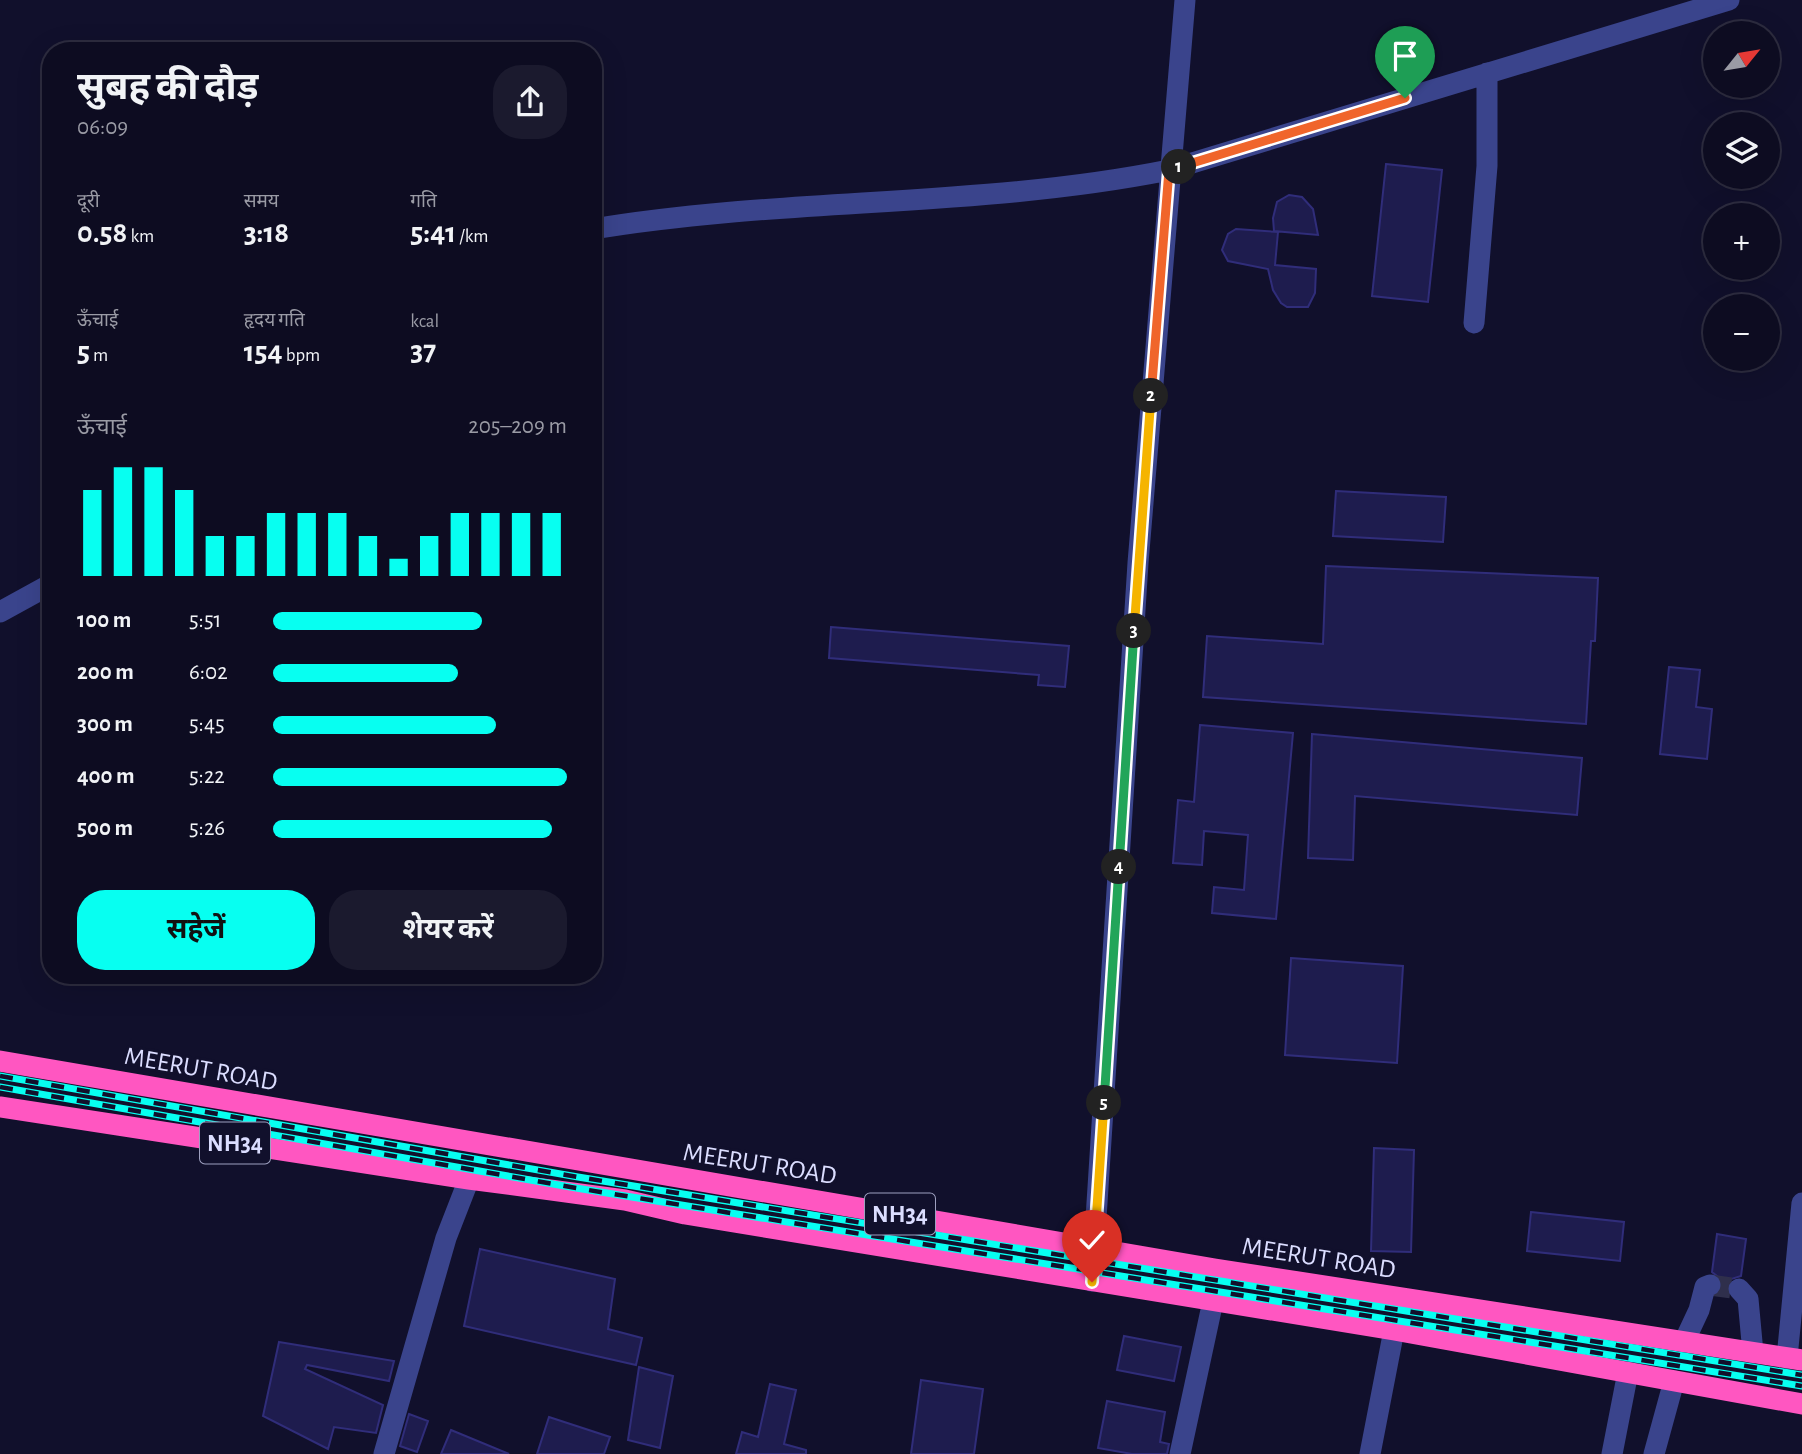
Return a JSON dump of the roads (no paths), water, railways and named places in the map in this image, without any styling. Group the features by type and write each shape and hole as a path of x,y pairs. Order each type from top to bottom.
{"highway":[{"name":"MEERUT ROAD","path":"0,1061 479,1145 1095,1246 1215,1269 1795,1359"},
{"name":"NH34","path":"0,1107 625,1200 685,1214 1394,1330 1802,1404"},
{"path":"1555,1359 1560,1323"}],"street":[{"path":"1092,1282 1138,563 1185,0"},
{"path":"602,228 708,214 1085,186 1169,170 1729,0"},
{"path":"1474,323 1487,166 1487,73"},
{"path":"0,612 42,589"},
{"path":"384,1454 446,1238 470,1179"},
{"path":"1795,1359 1802,1203"},
{"path":"1684,1342 1699,1310 1705,1287 1710,1285"},
{"path":"1739,1289 1743,1290 1748,1299 1753,1353"},
{"path":"1180,1454 1213,1301"},
{"path":"1370,1454 1394,1330"},
{"path":"1612,1454 1628,1372"},
{"path":"1654,1454 1674,1381"}],"tunnel":[{"path":"1710,1285 1739,1289"}],"railway":[{"path":"0,1076 578,1177 1802,1375"},
{"path":"0,1087 576,1188 1802,1386"}]}
